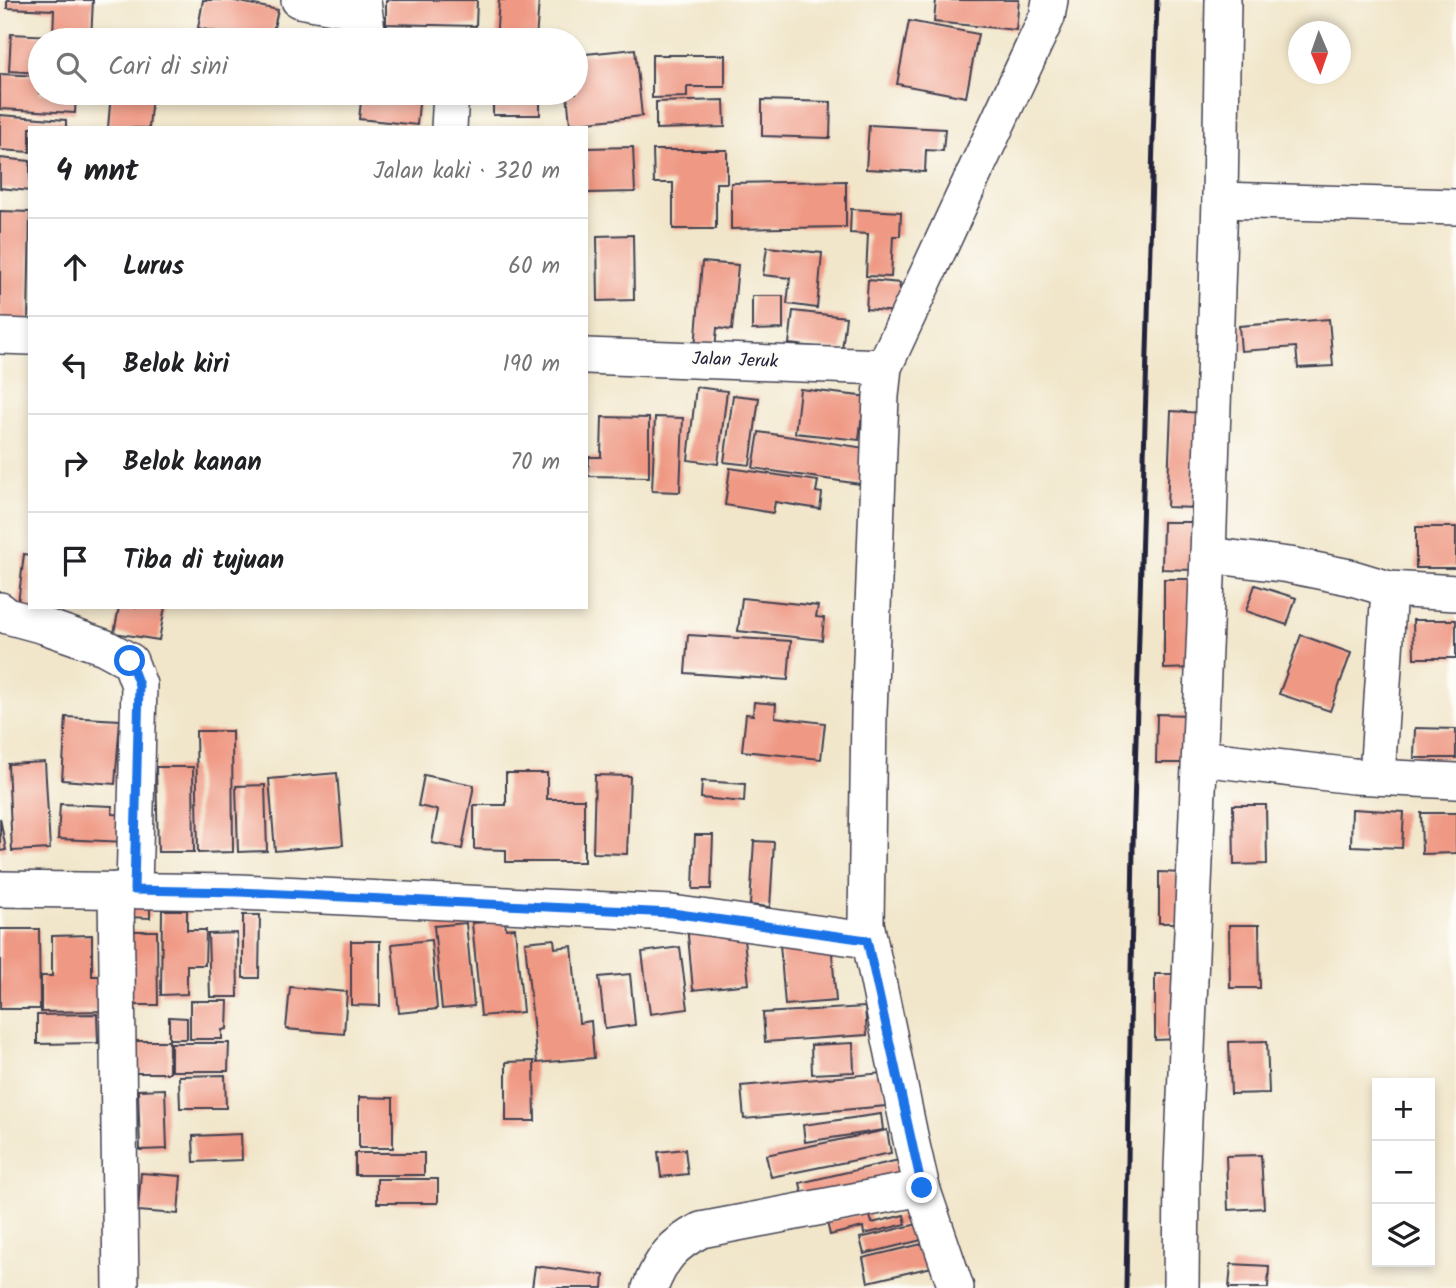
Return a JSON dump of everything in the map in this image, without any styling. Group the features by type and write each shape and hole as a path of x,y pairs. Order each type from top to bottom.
{"street":[{"path":"299,0 345,8 357,7 363,1"},
{"path":"956,1288 922,1188 867,940 869,713 881,396 884,367 1047,17 1050,0"},
{"path":"1181,1288 1182,1167 1220,200 1223,0"},
{"path":"363,1 367,28"},
{"path":"449,126 450,105"},
{"path":"1220,200 1456,207"},
{"path":"0,336 28,337"},
{"name":"Jalan Jeruk","path":"588,356 884,367"},
{"path":"1208,555 1289,565 1349,577 1389,589 1456,593"},
{"path":"1377,777 1389,589"},
{"path":"0,610 7,616 104,647 130,661 139,685 125,890 121,1288"},
{"path":"1200,758 1377,777 1456,781"},
{"path":"0,889 239,892 672,913 867,940"},
{"path":"650,1288 663,1259 682,1240 701,1230 922,1188"}],"building":[{"path":"7,0 93,0 92,28 53,28 54,10 7,8"},
{"path":"203,0 231,0 278,10 274,28 198,28"},
{"path":"386,0 477,0 476,26 386,24"},
{"path":"499,0 539,0 537,28 497,28"},
{"path":"936,0 1019,0 1016,30 934,22"},
{"path":"909,21 978,34 966,97 897,84"},
{"path":"11,34 28,35 28,72 9,71"},
{"path":"635,49 642,116 570,124 568,105 588,105 588,54"},
{"path":"652,55 725,55 725,87 687,87 687,97 652,98"},
{"path":"0,74 28,75 28,105 75,105 75,113 0,109"},
{"path":"724,100 725,127 656,129 656,102"},
{"path":"762,100 831,102 830,138 762,136"},
{"path":"110,105 151,105 149,126 108,126"},
{"path":"361,105 419,105 417,125 359,119"},
{"path":"493,105 540,105 540,115 493,115"},
{"path":"0,115 66,120 66,126 28,126 28,152 0,150"},
{"path":"869,125 945,129 943,151 926,150 925,172 866,169"},
{"path":"633,147 635,192 588,193 588,148"},
{"path":"653,150 727,150 727,183 716,183 716,229 673,229 673,183 654,183"},
{"path":"0,158 28,161 28,191 0,188"},
{"path":"846,181 846,227 731,229 731,183"},
{"path":"851,209 901,212 900,236 893,236 891,277 866,276 868,234 850,233"},
{"path":"0,211 28,212 28,323 0,322"},
{"path":"633,235 634,300 598,301 597,236"},
{"path":"767,247 822,253 817,308 787,304 790,278 763,275"},
{"path":"702,262 738,265 732,330 717,328 715,350 695,348"},
{"path":"868,280 900,283 897,312 866,309"},
{"path":"752,296 783,296 783,329 752,330"},
{"path":"793,311 846,317 842,350 789,344"},
{"path":"1329,319 1333,366 1298,368 1296,347 1241,351 1239,326"},
{"path":"696,387 727,391 718,464 688,460"},
{"path":"800,389 868,397 866,421 861,421 859,440 795,433"},
{"path":"733,395 759,398 750,465 724,462"},
{"path":"1171,411 1201,413 1197,508 1167,507"},
{"path":"602,417 649,418 649,477 588,476 589,457 601,457"},
{"path":"655,417 683,418 680,492 652,491"},
{"path":"759,432 865,448 860,484 753,468"},
{"path":"730,468 818,481 816,492 822,493 820,509 775,502 773,513 725,505"},
{"path":"1163,522 1194,522 1194,570 1162,569"},
{"path":"1416,527 1456,527 1456,568 1416,568"},
{"path":"24,554 28,555 28,609 50,609 49,616 17,612"},
{"path":"1164,579 1193,579 1193,668 1164,669"},
{"path":"1255,585 1296,598 1287,625 1246,611"},
{"path":"742,598 818,606 816,617 824,618 822,640 738,631"},
{"path":"119,609 165,609 159,640 114,633"},
{"path":"1413,620 1456,620 1456,658 1414,658"},
{"path":"688,635 791,641 788,680 685,673"},
{"path":"1301,635 1351,653 1330,711 1279,694"},
{"path":"754,702 776,704 775,717 825,723 821,759 742,751 746,714 753,715"},
{"path":"1157,714 1188,715 1187,763 1156,763"},
{"path":"66,717 120,720 115,784 62,780"},
{"path":"1415,728 1456,729 1456,758 1414,758"},
{"path":"196,731 232,731 233,852 198,853"},
{"path":"45,762 50,849 12,851 8,764"},
{"path":"156,767 193,767 194,852 158,852"},
{"path":"337,773 343,845 275,851 269,779"},
{"path":"506,773 547,773 547,799 584,799 584,862 506,862 506,850 474,849 474,805 506,805"},
{"path":"424,775 474,785 462,849 432,843 438,810 418,806"},
{"path":"595,775 630,776 627,854 593,853"},
{"path":"702,781 745,784 744,802 701,798"},
{"path":"265,785 267,851 238,852 236,786"},
{"path":"60,804 112,806 112,814 128,815 127,842 58,839"},
{"path":"1233,805 1266,805 1267,864 1234,865"},
{"path":"1352,809 1404,812 1402,848 1351,846"},
{"path":"1421,813 1456,813 1456,853 1422,854"},
{"path":"0,818 6,850 0,851"},
{"path":"695,835 713,835 711,889 693,889"},
{"path":"754,841 774,842 770,907 750,905"},
{"path":"1159,872 1182,873 1181,923 1159,923"},
{"path":"129,902 150,903 150,918 129,917"},
{"path":"162,910 187,910 187,930 206,930 205,965 187,965 187,994 161,995"},
{"path":"243,915 260,915 259,978 243,978"},
{"path":"505,921 506,929 515,928 523,1012 481,1016 472,923"},
{"path":"466,923 474,1006 442,1009 434,926"},
{"path":"687,925 743,931 749,984 693,990"},
{"path":"1229,925 1259,925 1260,988 1230,988"},
{"path":"0,929 39,929 40,1009 0,1009"},
{"path":"128,931 157,931 158,1005 121,1005"},
{"path":"237,933 238,997 210,997 208,934"},
{"path":"92,935 92,976 106,976 107,1011 41,1012 41,976 52,976 52,936"},
{"path":"554,939 555,948 572,946 579,1023 591,1021 594,1058 537,1063 525,942"},
{"path":"431,940 437,1009 399,1013 392,944"},
{"path":"351,941 380,941 380,1006 351,1005"},
{"path":"831,941 836,1001 785,1005 780,944"},
{"path":"680,947 688,1009 650,1014 642,952"},
{"path":"630,974 635,1025 605,1029 599,977"},
{"path":"1155,974 1180,974 1181,1039 1155,1040"},
{"path":"290,987 347,992 344,1034 286,1029"},
{"path":"190,1001 228,1001 227,1029 222,1030 222,1039 190,1039"},
{"path":"865,1007 867,1035 765,1042 763,1013"},
{"path":"97,1014 98,1043 37,1044 37,1015"},
{"path":"169,1017 187,1018 187,1039 169,1039"},
{"path":"121,1041 169,1041 169,1073 122,1073"},
{"path":"1267,1041 1269,1093 1231,1094 1229,1042"},
{"path":"171,1043 229,1043 228,1071 171,1071"},
{"path":"853,1043 854,1072 812,1074 811,1045"},
{"path":"534,1061 535,1121 506,1121 506,1062"},
{"path":"883,1073 886,1106 744,1119 741,1086"},
{"path":"225,1075 226,1108 180,1108 179,1076"},
{"path":"165,1089 167,1149 140,1150 138,1090"},
{"path":"359,1097 393,1098 393,1148 359,1148"},
{"path":"881,1114 883,1130 805,1142 803,1125"},
{"path":"887,1130 891,1153 771,1177 766,1155"},
{"path":"241,1134 242,1160 194,1162 193,1136"},
{"path":"685,1149 688,1174 661,1177 658,1152"},
{"path":"355,1153 424,1153 424,1175 355,1175"},
{"path":"1261,1155 1264,1208 1228,1210 1226,1156"},
{"path":"899,1160 905,1185 806,1208 800,1183"},
{"path":"141,1173 181,1176 178,1214 138,1211"},
{"path":"377,1179 438,1179 438,1203 377,1203"},
{"path":"869,1212 872,1223 904,1215 906,1224 864,1234 863,1227 830,1235 827,1222"},
{"path":"926,1222 930,1238 864,1254 860,1238"},
{"path":"926,1243 932,1267 868,1282 863,1258"},
{"path":"1231,1264 1269,1266 1268,1288 1229,1288"},
{"path":"535,1266 604,1275 603,1288 532,1288"}],"railway":[{"path":"1126,1288 1133,846 1157,0"}],"route":[{"path":"130,661 139,685 134,890 239,892 672,913 867,940 922,1188"}]}
